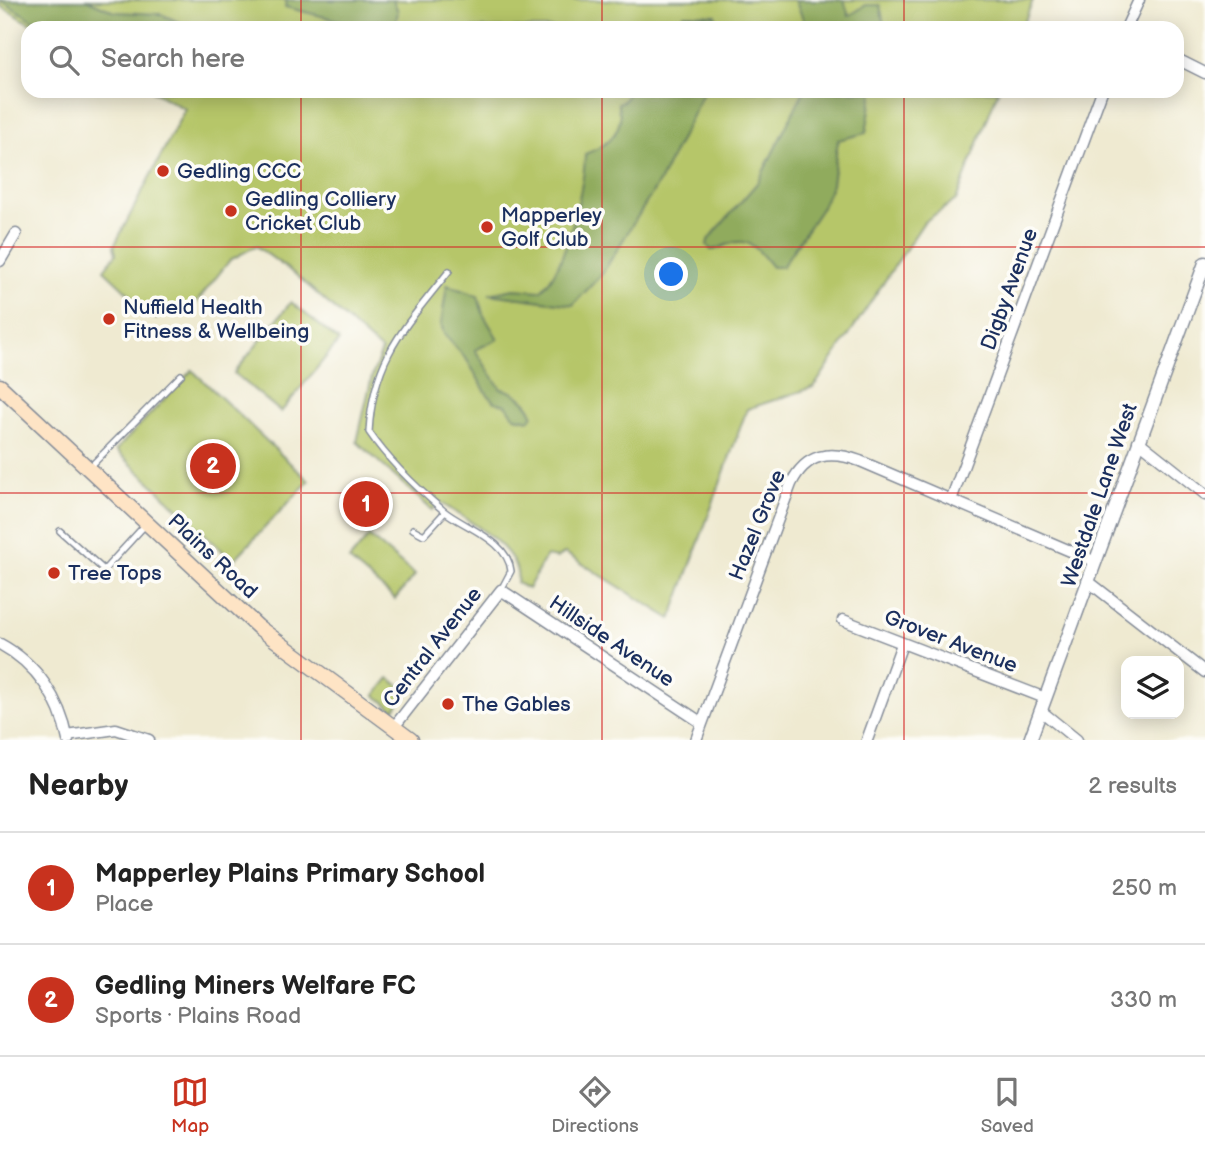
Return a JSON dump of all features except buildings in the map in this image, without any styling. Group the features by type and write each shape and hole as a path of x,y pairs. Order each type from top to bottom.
{"main road":[{"name":"Plains Road","path":"0,386 258,627 402,735"}],"street":[{"path":"1129,21 1139,0"},
{"path":"1184,62 1205,73"},
{"name":"Digby Avenue","path":"951,500 1099,98"},
{"path":"0,261 16,234"},
{"name":"Westdale Lane West","path":"1030,740 1205,263"},
{"path":"1138,441 1205,494"},
{"name":"Hazel Grove","path":"695,740 791,484 805,463 815,456 842,454 1096,562"},
{"path":"1090,582 1205,672"},
{"name":"Hillside Avenue","path":"501,590 702,723"},
{"name":"Central Avenue","path":"402,735 501,590"},
{"name":"Grover Avenue","path":"843,620 1045,698"},
{"path":"0,644 22,658 47,687 60,710 68,738 116,729 149,740"},
{"path":"867,740 902,644"},
{"path":"1041,711 1077,740"}],"lane":[{"path":"449,271 389,348 374,393 369,432 445,512 475,530 509,559 511,571 501,590"},
{"path":"89,468 181,375"},
{"path":"413,529 424,535 445,512"},
{"path":"60,531 103,570 147,523"}],"green space":[{"path":"0,0 1033,0 1025,21 26,21 0,6"},
{"path":"0,0 88,0 115,12 161,14 176,21 34,21"},
{"path":"287,0 393,0 398,11 396,21 341,21 285,7"},
{"path":"795,0 844,0 849,16 866,5 880,5 883,21 804,21"},
{"path":"684,14 716,15 717,21 682,21"},
{"path":"165,98 995,98 956,200 924,222 814,387 747,409 671,619 565,553 557,558 546,556 528,589 517,583 517,570 511,558 490,536 440,502 432,510 357,442 372,376 382,351 296,275 256,246 230,260 188,313 176,311 169,305 156,319 104,270 116,254 114,246 185,109"},
{"path":"626,98 701,98 661,179 602,274 573,305 489,294 514,289 540,291 549,281 558,266 572,227 585,154 603,145 616,131 620,117 618,103"},
{"path":"800,98 872,98 866,133 838,140 832,184 822,207 782,267 772,267 760,252 745,243 732,243 711,250 707,245 708,240 758,182"},
{"path":"447,285 478,296 483,314 498,339 475,350 501,389 515,394 528,405 533,414 530,420 515,417 506,405 495,402 487,394 467,360 444,334 441,324"},
{"path":"291,302 339,341 281,412 234,373"},
{"path":"192,370 309,481 233,561 116,450"},
{"path":"369,536 415,575 395,599 349,560"},
{"path":"389,678 408,692 394,710 375,695"}],"place":[{"name":"Gedling CCC","path":"163,171"},
{"name":"Gedling Colliery Cricket Club","path":"231,211"},
{"name":"Mapperley Golf Club","path":"487,227"},
{"name":"Nuffield Health Fitness & Wellbeing","path":"109,319"},
{"name":"Gedling Miners Welfare FC","path":"213,466"},
{"name":"Mapperley Plains Primary School","path":"366,504"},
{"name":"Tree Tops","path":"54,573"},
{"name":"The Gables","path":"448,704"}]}
